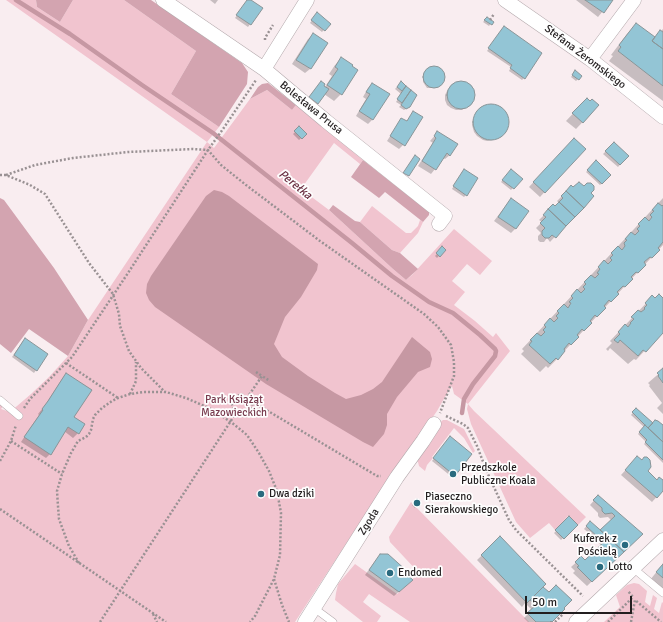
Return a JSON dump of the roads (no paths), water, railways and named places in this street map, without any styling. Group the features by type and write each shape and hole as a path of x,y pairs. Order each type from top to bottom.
{"street":[{"name":"Bolesława Prusa","path":"162,0 264,69 326,121 446,216 439,224"},
{"path":"264,69 307,0"},
{"name":"Stefana Żeromskiego","path":"505,0 590,59 663,117"},
{"path":"590,59 634,0"},
{"name":"Zgoda","path":"305,622 399,474 423,441 437,418"},
{"path":"576,622 663,540"}],"lane":[{"path":"0,400 19,416"},
{"path":"633,568 663,593"},
{"path":"314,608 333,622"}],"waterway":[{"name":"Perełka","path":"16,0 70,34 213,133 392,276 429,302 453,313 480,335 495,349 495,356 473,384 464,399 462,413"}],"place":[{"name":"Przedszkole Publiczne Koala","path":"453,474"},
{"name":"Dwa dziki","path":"261,494"},
{"name":"Piaseczno Sierakowskiego","path":"417,503"},
{"name":"Kuferek z Pościelą","path":"625,545"},
{"name":"Lotto","path":"600,567"},
{"name":"Endomed","path":"390,573"}],"park label":[{"name":"Park Książąt Mazowieckich","path":"234,406"}]}
